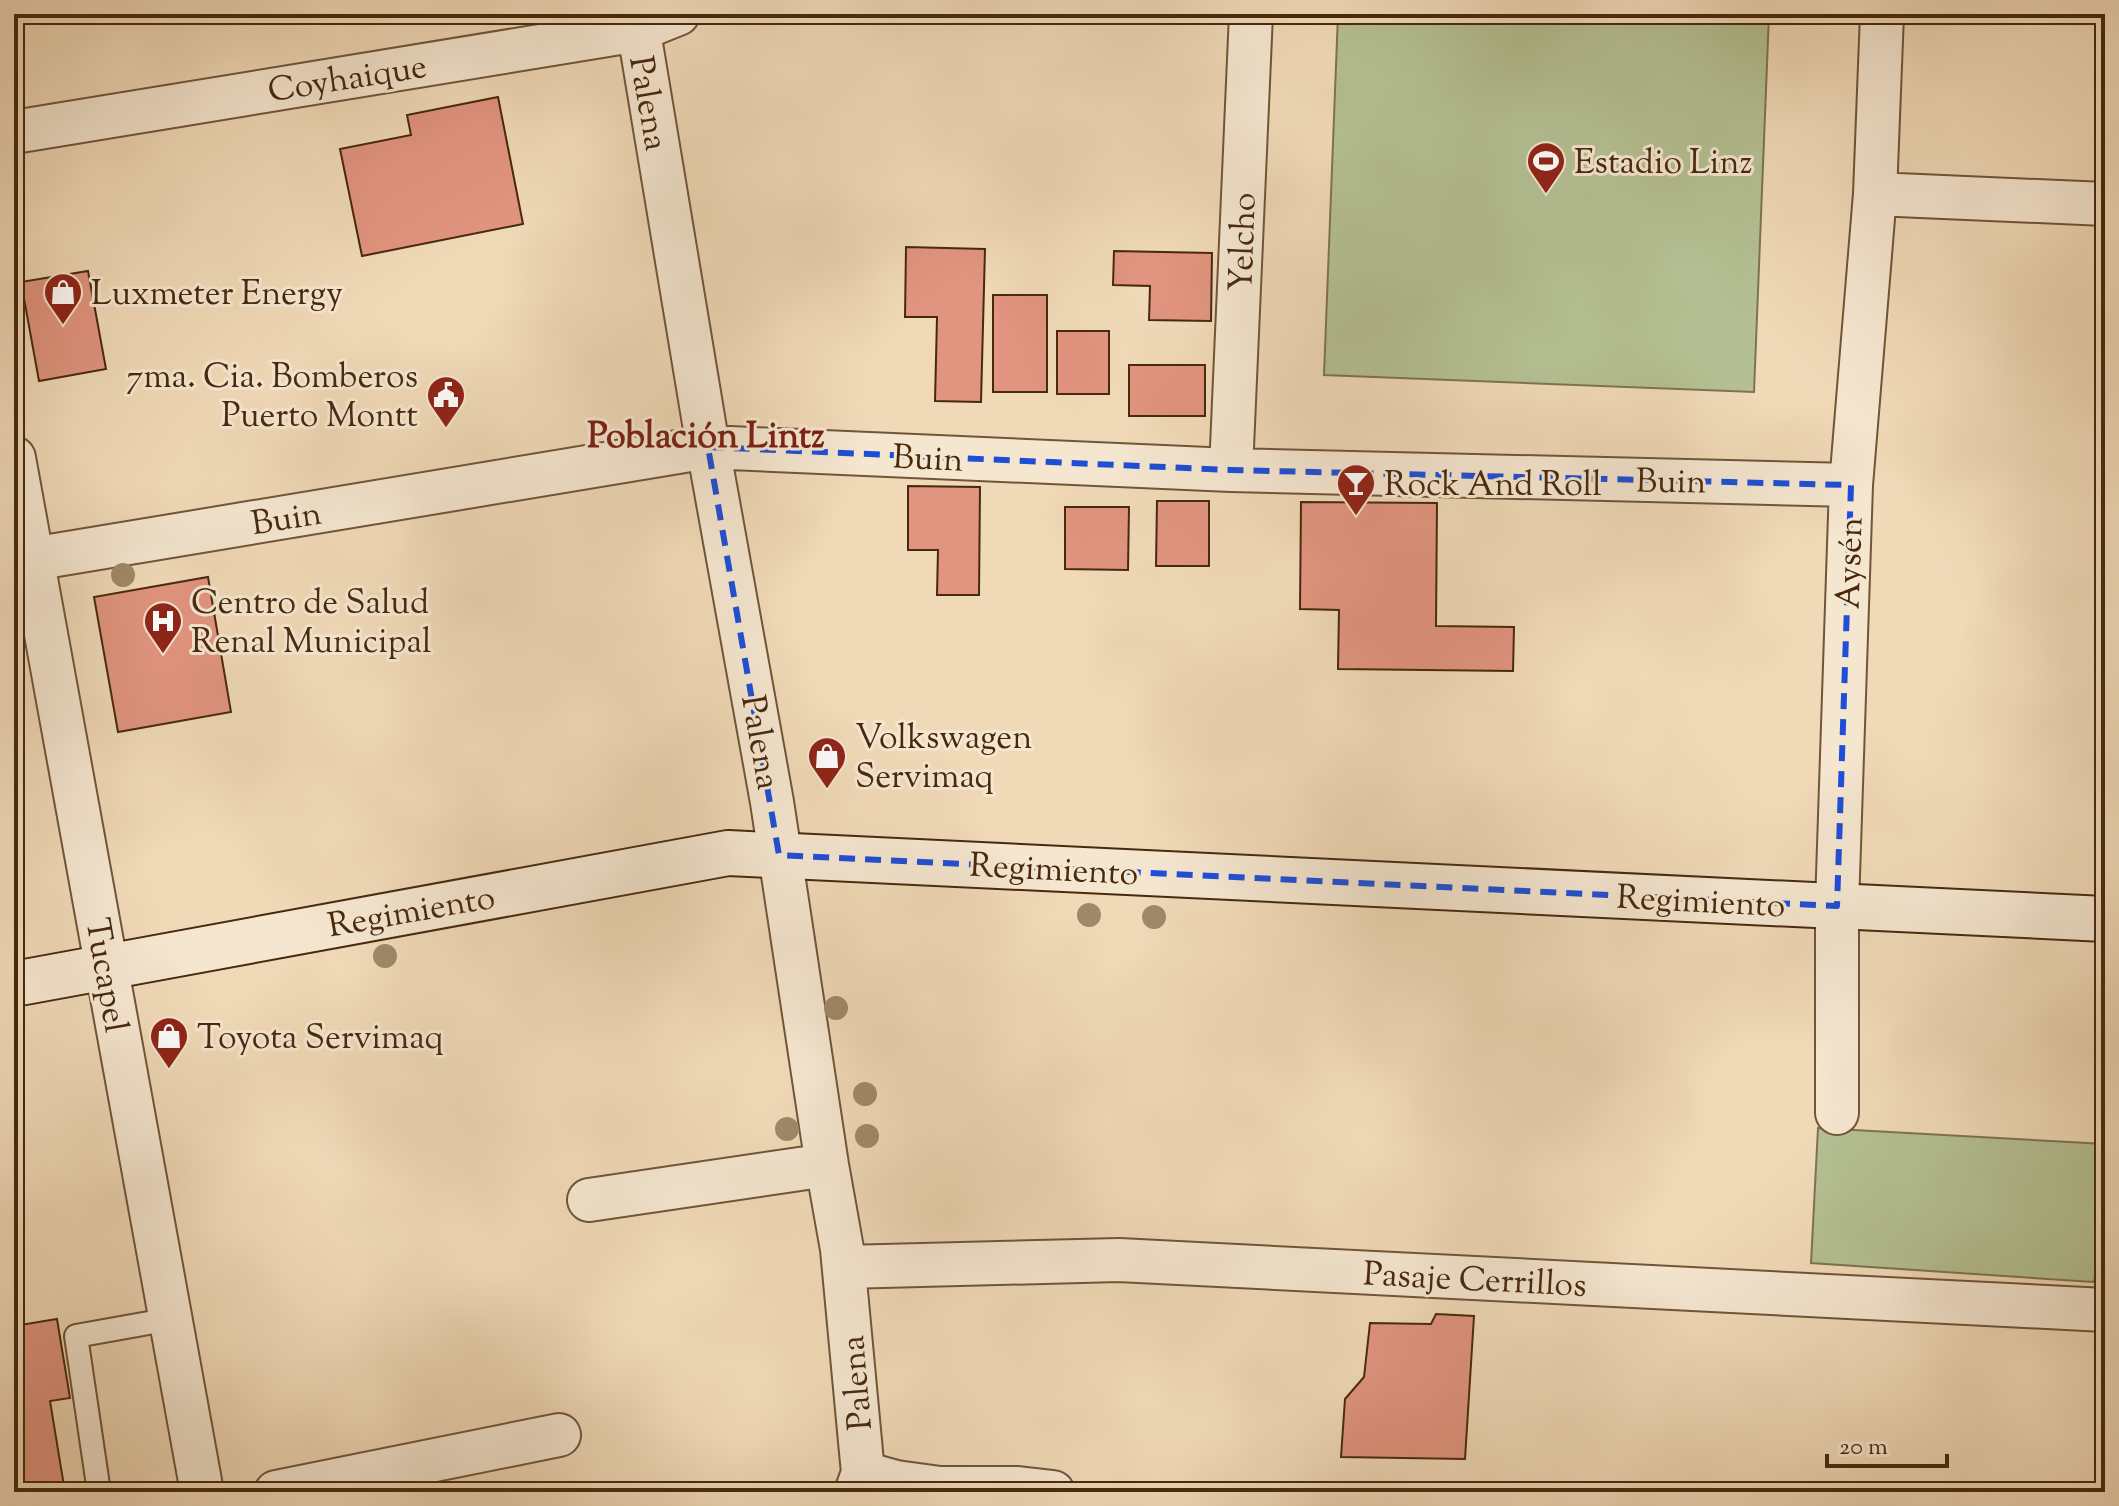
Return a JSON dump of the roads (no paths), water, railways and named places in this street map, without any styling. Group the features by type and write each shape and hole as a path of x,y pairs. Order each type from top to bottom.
{"main road":[{"name":"Regimiento","path":"14,984 713,854 2105,919"}],"street":[{"name":"Coyhaique","path":"14,132 678,14"},
{"name":"Yelcho","path":"1231,470 1251,14"},
{"name":"Aysén","path":"1837,1113 1837,906 1851,485 1875,194 1882,14"},
{"name":"Palena","path":"637,22 708,447 772,802 844,1267 860,1482 896,1482 940,1490 1018,1488 1053,1492"},
{"path":"1875,194 2105,204"},
{"name":"Buin","path":"23,560 708,447 1231,470 1851,485"},
{"name":"Tucapel","path":"14,458 23,560 107,966 202,1492"},
{"path":"589,1200 827,1165"},
{"name":"Pasaje Cerrillos","path":"844,1267 1119,1260 2105,1310"},
{"path":"276,1492 559,1435"}],"lane":[{"path":"99,1492 76,1336 171,1319"}],"place":[{"name":"Estadio Linz","path":"1546,195"},
{"name":"Luxmeter Energy","path":"63,326"},
{"name":"7ma. Cia. Bomberos Puerto Montt","path":"446,429"},
{"name":"Rock And Roll","path":"1356,517"},
{"name":"Centro de Salud Renal Municipal","path":"163,655"},
{"name":"Volkswagen Servimaq","path":"827,790"},
{"name":"Toyota Servimaq","path":"169,1070"}],"district":[{"name":"Población Lintz","path":"706,434"}]}
